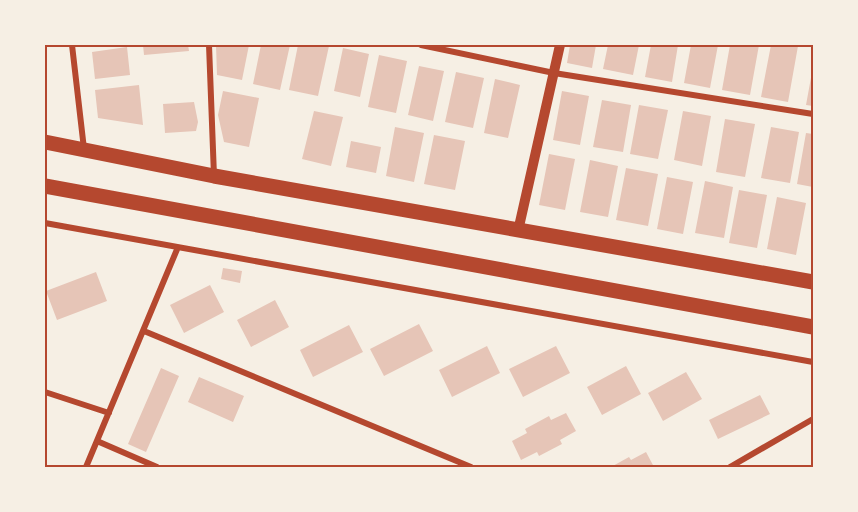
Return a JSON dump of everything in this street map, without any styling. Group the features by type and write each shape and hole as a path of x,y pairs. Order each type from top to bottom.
{"highway":[{"path":"45,142 214,176 813,282"},
{"path":"45,186 813,327"}],"street":[{"path":"72,45 84,150"},
{"path":"209,45 214,176"},
{"path":"421,45 554,73 813,114"},
{"path":"518,231 560,45"},
{"path":"45,223 813,362"},
{"path":"86,467 178,247"},
{"path":"144,331 471,467"},
{"path":"45,392 109,413"},
{"path":"730,467 813,419"},
{"path":"97,441 157,467"}],"building":[{"path":"143,45 188,45 189,51 144,55"},
{"path":"216,45 249,45 242,80 217,75"},
{"path":"261,45 290,45 280,90 253,84"},
{"path":"298,45 329,46 318,96 289,90"},
{"path":"570,45 596,45 592,68 567,63"},
{"path":"608,45 639,45 633,75 603,69"},
{"path":"651,45 678,45 672,82 645,77"},
{"path":"691,45 718,45 710,88 684,83"},
{"path":"730,45 759,45 750,95 722,90"},
{"path":"771,45 798,46 788,102 761,97"},
{"path":"127,47 130,75 95,79 92,52"},
{"path":"343,48 369,54 360,97 334,91"},
{"path":"379,55 407,61 396,113 368,107"},
{"path":"419,66 444,71 433,121 408,115"},
{"path":"456,72 484,78 473,128 445,122"},
{"path":"813,72 813,106 806,105"},
{"path":"495,79 520,85 508,138 484,133"},
{"path":"139,85 143,125 98,118 95,90"},
{"path":"223,91 259,98 249,147 224,142 218,115"},
{"path":"562,91 589,96 580,145 553,140"},
{"path":"602,100 631,105 623,152 593,147"},
{"path":"194,102 198,122 196,131 165,133 163,104"},
{"path":"639,105 668,110 658,159 630,154"},
{"path":"314,111 343,117 331,166 302,159"},
{"path":"683,111 711,116 702,166 674,160"},
{"path":"725,119 755,124 745,177 716,172"},
{"path":"395,127 424,133 414,182 386,176"},
{"path":"771,127 799,132 790,183 761,178"},
{"path":"806,133 813,134 813,187 797,184"},
{"path":"434,135 465,141 455,190 424,184"},
{"path":"351,141 381,147 376,173 346,167"},
{"path":"549,154 575,159 565,210 539,205"},
{"path":"590,160 618,166 608,217 580,212"},
{"path":"626,168 658,174 648,226 616,220"},
{"path":"667,177 693,182 683,234 657,229"},
{"path":"705,181 733,187 724,238 695,233"},
{"path":"739,190 767,195 757,248 729,243"},
{"path":"777,197 806,203 796,255 767,249"},
{"path":"223,268 242,271 240,283 221,279"},
{"path":"96,272 107,301 57,320 46,291"},
{"path":"210,285 224,312 184,333 170,305"},
{"path":"275,300 289,327 251,347 237,320"},
{"path":"419,324 433,351 384,376 370,349"},
{"path":"349,325 363,352 313,377 300,350"},
{"path":"487,346 500,373 452,397 439,370"},
{"path":"556,346 570,373 523,397 509,369"},
{"path":"626,366 641,394 602,415 587,387"},
{"path":"161,368 179,376 146,452 128,444"},
{"path":"686,372 702,399 663,421 648,393"},
{"path":"199,377 244,396 233,422 188,402"},
{"path":"760,395 770,414 718,439 709,420"},
{"path":"566,413 576,431 560,440 562,444 539,456 537,452 521,460 512,441 527,433 525,429 549,416 551,420"},
{"path":"646,452 654,467 611,467 629,457 631,460"}]}
